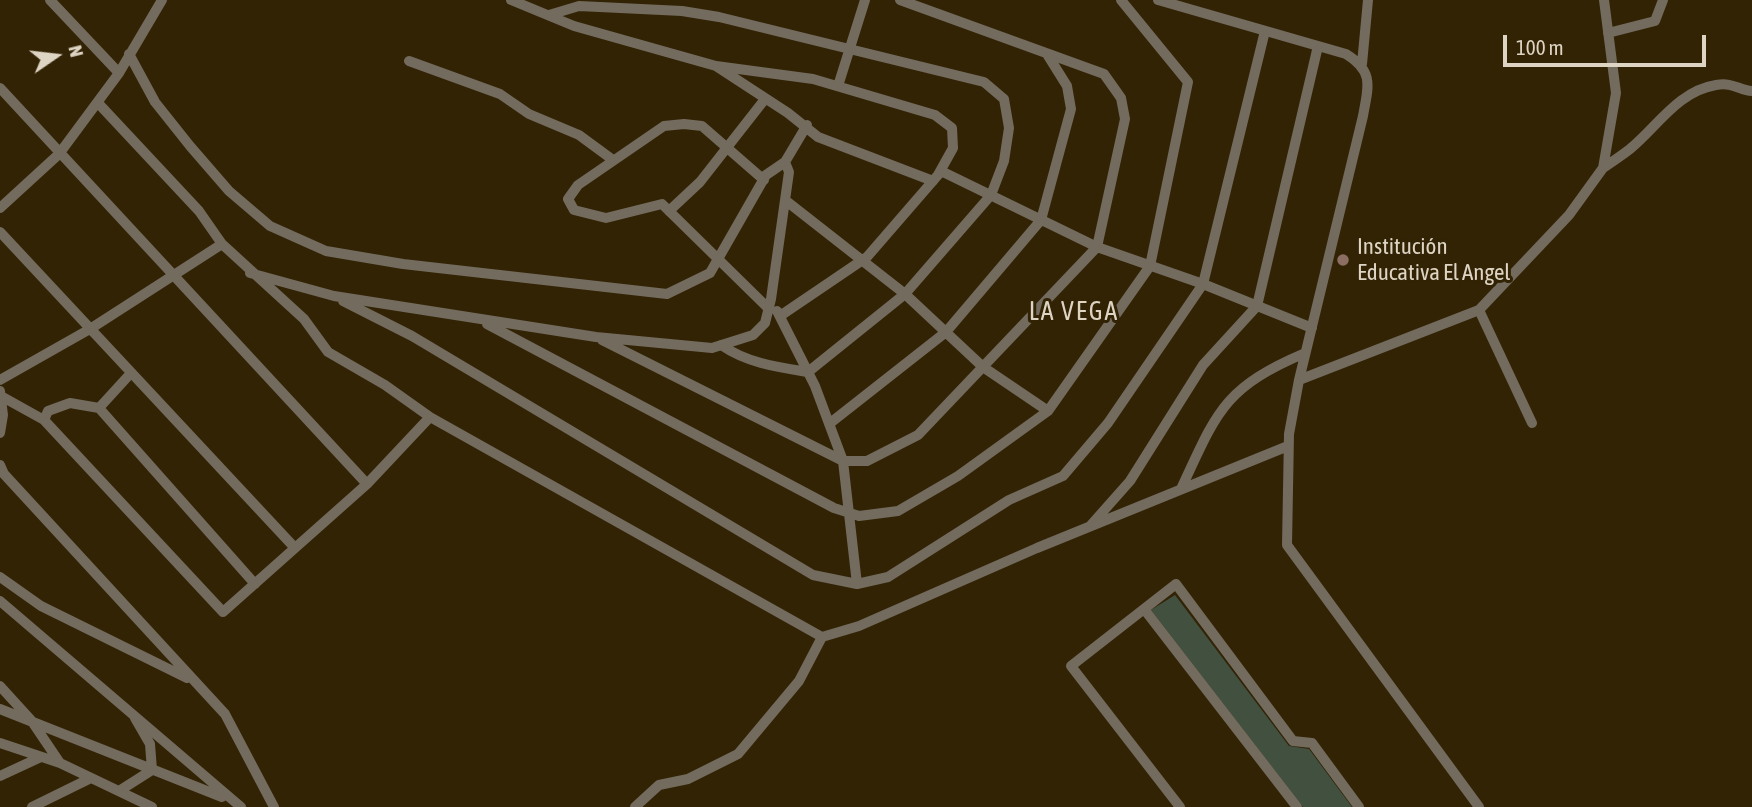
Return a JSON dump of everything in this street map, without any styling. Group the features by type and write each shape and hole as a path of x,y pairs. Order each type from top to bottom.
{"street":[{"path":"50,0 119,73"},
{"path":"0,208 59,154 119,73 162,0"},
{"path":"511,0 643,48 679,54 716,66 813,79 935,115 953,128 953,148 941,171 863,260 780,316"},
{"path":"838,86 865,0"},
{"path":"596,337 843,461 867,461 918,435 1097,247 1125,119 1121,98 1104,74 900,0"},
{"path":"478,319 834,508 859,516 898,511 958,476 1048,411 1150,266 1188,82 1121,0"},
{"path":"1158,0 1346,54 1362,64"},
{"path":"1368,0 1362,64 1369,83 1299,380 1288,446 1287,545 1479,807"},
{"path":"1603,168 1616,93 1604,0"},
{"path":"1608,33 1655,21 1663,0"},
{"path":"549,15 579,6 682,11 851,48 984,82 1004,99 1009,128 1003,161 990,195 905,294 808,372 765,365 734,354 721,345"},
{"path":"334,296 412,336 813,575 857,584 888,577 1009,500 1063,476 1108,423 1203,284 1265,31"},
{"path":"1089,527 1130,481 1203,365 1257,306 1318,46"},
{"path":"129,54 155,102 229,191 270,226 326,251 441,268 667,294 710,273 764,180 777,166 785,162 807,125"},
{"path":"829,424 946,332 1041,220 1071,109 1067,86 1047,54"},
{"path":"409,61 500,94 529,114 579,135 613,160"},
{"path":"716,66 807,125 818,137 933,181"},
{"path":"1299,380 1479,310 1569,215 1603,168 1631,149 1674,106 1695,92 1716,85 1740,85 1752,91"},
{"path":"0,88 367,484"},
{"path":"669,211 700,182 765,99"},
{"path":"98,103 199,211 222,244 250,273 304,319 328,352 385,385 430,417 822,637"},
{"path":"764,180 702,126 684,124 664,126 613,160 572,192 568,199 574,210 597,218 662,204 780,316 808,372 843,461 857,584"},
{"path":"250,273 334,296 596,337 712,348 753,335 765,323 789,172 785,162"},
{"path":"941,171 1097,247 1203,284 1312,328"},
{"path":"785,200 905,294 983,367 1048,411"},
{"path":"0,232 295,548"},
{"path":"0,380 90,329 222,244"},
{"path":"1479,310 1532,423"},
{"path":"1181,489 1213,421 1237,390 1267,369 1305,354"},
{"path":"99,408 131,373"},
{"path":"0,389 3,415 0,433"},
{"path":"1,396 44,420 223,612 367,484 430,417"},
{"path":"44,420 48,411 70,403 99,408 255,584"},
{"path":"635,807 659,785 688,779 738,754 799,681 822,637 859,626 1089,527 1288,446"},
{"path":"0,465 4,474 225,714 274,807"},
{"path":"0,577 41,606 196,682"},
{"path":"1180,807 1071,666 1176,584 1293,741 1312,743 1359,807"},
{"path":"0,601 237,804"},
{"path":"1144,609 1297,807"},
{"path":"0,686 31,720 60,763"},
{"path":"0,709 237,804"},
{"path":"132,713 150,744 152,770"},
{"path":"0,743 60,763 143,805"},
{"path":"0,776 41,757"},
{"path":"119,791 152,770"},
{"path":"32,807 92,778"}],"green space":[{"path":"1175,595 1289,746 1309,749 1352,807 1303,807 1151,610"}],"place":[{"name":"Institución Educativa El Angel","path":"1343,260"}],"district":[{"name":"LA VEGA","path":"1074,312"}]}
